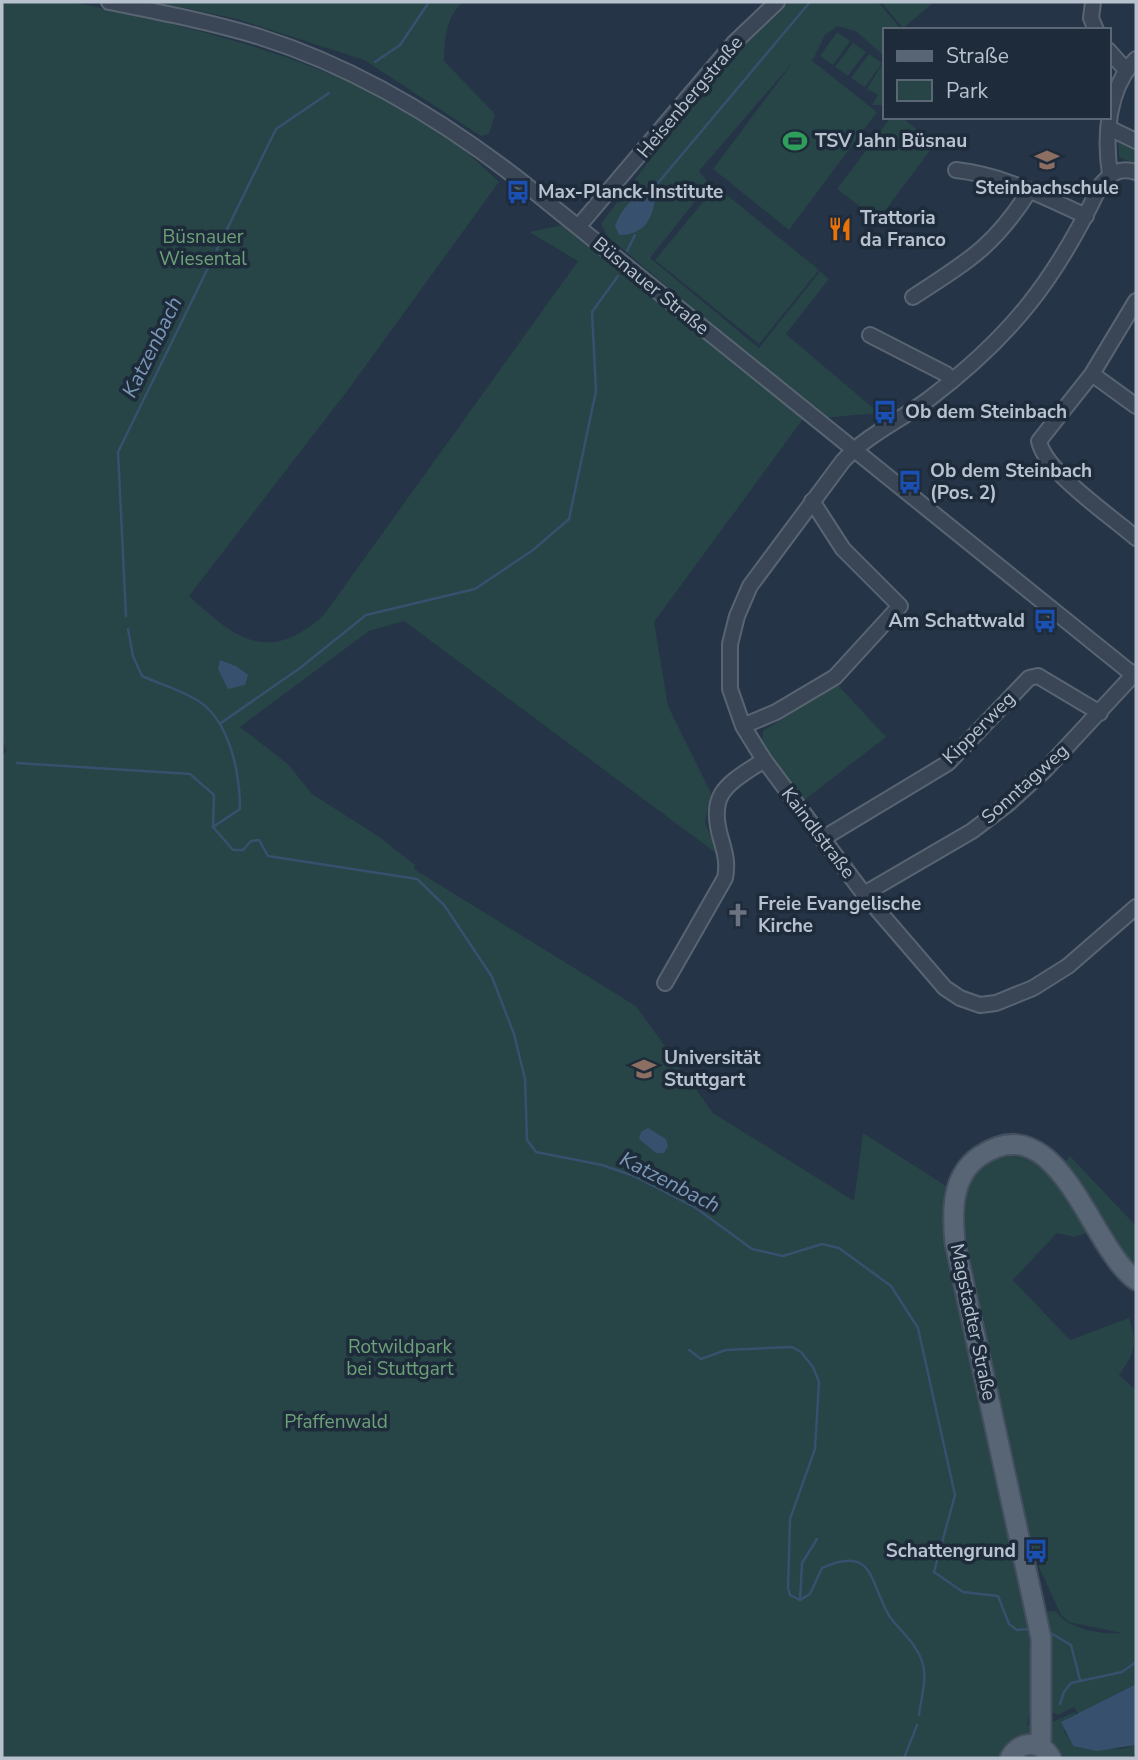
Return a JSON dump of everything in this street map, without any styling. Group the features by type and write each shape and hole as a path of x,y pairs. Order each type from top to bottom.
{"main road":[{"name":"Magstadter Straße","path":"1039,1750 1042,1674 1039,1626 955,1243 953,1206 963,1173 983,1154 1006,1146 1030,1149 1044,1156 1070,1183 1112,1256 1136,1280"},
{"path":"1010,1758 1039,1750"}],"street":[{"name":"Büsnauer Straße","path":"109,2 261,38 393,94 475,145 1136,675"},
{"name":"Heisenbergstraße","path":"578,228 734,43 777,2"},
{"path":"1093,2 1091,18 1095,28"},
{"path":"1110,51 1131,64 1114,98 1110,118"},
{"path":"1110,119 1107,152 1110,174"},
{"path":"1108,128 1136,141"},
{"path":"853,450 952,380 1009,329 1057,269 1100,186 1110,174 1121,169 1136,172"},
{"path":"956,170 981,172 1030,190 1086,216"},
{"path":"913,297 985,249 1008,224 1030,190"},
{"path":"1136,301 1092,374 1039,441 1041,452 1063,475 1136,538"},
{"path":"870,335 947,374 952,380"},
{"path":"1092,374 1136,407"},
{"name":"Kaindlstraße","path":"853,450 750,586 737,616 729,667 730,689 743,726 764,760 864,894 951,994 980,1005 1014,997 1068,966 1136,907"},
{"path":"743,726 776,712 835,677 900,606 843,549 812,501"},
{"name":"Sonntagweg","path":"864,894 972,831 1009,803 1136,675"},
{"name":"Kipperweg","path":"822,839 948,763 1029,678 1038,676 1100,713"},
{"path":"665,983 725,878 728,863 716,822 716,805 721,793 732,781 764,760"}],"green space":[{"name":"Pfaffenwald","path":"50,1 84,4 186,28 283,56 378,96 422,121 463,150 499,182 348,390 189,596 237,634 268,642 285,639 303,631 323,616 578,261 529,232 563,225 803,419 654,622 668,706 711,793 705,823 720,856 404,621 369,631 240,727 288,764 312,794 378,836 415,865 414,869 636,1006 713,1113 854,1201 863,1133 951,1189 1029,1625 1032,1706 1027,1725 1047,1730 1052,1722 1075,1712 1076,1714 1066,1719 1064,1731 1073,1746 1121,1749 1136,1745 1136,1755 1122,1758 2,1758 2,755 7,751 2,740 2,2"},
{"path":"156,2 463,2 449,22 444,61 495,114 489,134 481,136 364,60 237,19"},
{"path":"789,2 878,2 900,28 883,28 883,55 857,32 838,26 825,35 813,60 810,59 877,112 789,230 713,169 793,62 699,171 709,184 650,258 759,348 820,271 829,279 786,334 879,413 823,418 607,236 601,223 728,60"},
{"path":"881,2 934,2 903,28"},
{"path":"837,32 850,41 833,65 820,56"},
{"path":"853,43 866,52 848,76 835,67"},
{"path":"869,54 882,63 865,87 851,78"},
{"path":"883,63 883,105 872,105 878,95 867,89"},
{"name":"TSV Jahn Büsnau","path":"890,119 904,119 935,144 878,220 837,189"},
{"path":"1118,139 1136,147 1136,164 1119,157"},
{"path":"716,186 819,270 759,344 655,260"},
{"path":"837,684 886,737 803,801 762,743 763,731"},
{"path":"1003,1154 1029,1156 1051,1170 1089,1232 1074,1237 1057,1233 1013,1280 1070,1340 1129,1318 1134,1342 1132,1354 1119,1375 1136,1390 1136,1684 1078,1714 1074,1707 1058,1715 1048,1710 1045,1612 1056,1611 1068,1622 1086,1630 1121,1633 1069,1622 1061,1615 1038,1565 1040,1556 1027,1539 959,1222 970,1180 982,1166"},
{"path":"1070,1156 1136,1226 1136,1270 1130,1265 1063,1164"}],"water":[{"path":"658,183 655,203 644,226 630,234 619,235 615,226 627,205"},
{"path":"220,660 236,666 248,675 245,685 228,689 218,669"},
{"path":"648,1128 666,1139 668,1146 664,1153 656,1153 639,1139 641,1132"},
{"path":"1136,1684 1136,1745 1097,1751 1073,1746 1061,1722"}],"waterway":[{"name":"Katzenbach","path":"375,62 400,45 429,2"},
{"path":"658,183 810,2"},
{"name":"Katzenbach","path":"126,616 118,452 276,129 329,93"},
{"path":"627,251 635,235"},
{"path":"221,723 300,668 366,615 475,589 533,550 569,519 596,391 592,312 618,276"},
{"name":"Katzenbach","path":"128,629 133,656 142,676 197,700 218,721 225,734 235,764 240,809 213,827 233,850 243,850 251,841 259,840 268,856 417,879 444,905 492,977 514,1034 525,1079 527,1140 536,1152 602,1165 634,1176 696,1208 752,1249 783,1256 822,1244 839,1248 891,1286 918,1328 955,1495 934,1572 963,1592 998,1596 1009,1624 1017,1630 1029,1629"},
{"path":"17,763 190,774 214,795 213,827"},
{"path":"689,1350 701,1359 726,1350 792,1347 801,1352 813,1367 819,1382 815,1449 790,1519 790,1595 800,1600 810,1594 822,1568 840,1562 862,1564 890,1617 912,1643 922,1661 924,1681 919,1715"},
{"path":"800,1600 802,1563 817,1539"},
{"name":"Katzenbach","path":"1049,1632 1071,1645 1080,1680"},
{"path":"1060,1704 1071,1683 1122,1672 1136,1662"},
{"path":"904,1758 917,1725"}],"place":[{"name":"TSV Jahn Büsnau","path":"795,141"},
{"name":"Steinbachschule","path":"1047,160"},
{"name":"Max-Planck-Institute","path":"518,192"},
{"name":"Trattoria da Franco","path":"840,229"},
{"name":"Ob dem Steinbach","path":"885,412"},
{"name":"Ob dem Steinbach (Pos. 2)","path":"910,482"},
{"name":"Am Schattwald","path":"1045,621"},
{"name":"Freie Evangelische Kirche","path":"738,915"},
{"name":"Universität Stuttgart","path":"644,1069"},
{"name":"Schattengrund","path":"1036,1551"}],"park label":[{"name":"Büsnauer Wiesental","path":"203,248"},
{"name":"Rotwildpark bei Stuttgart","path":"400,1358"}]}
